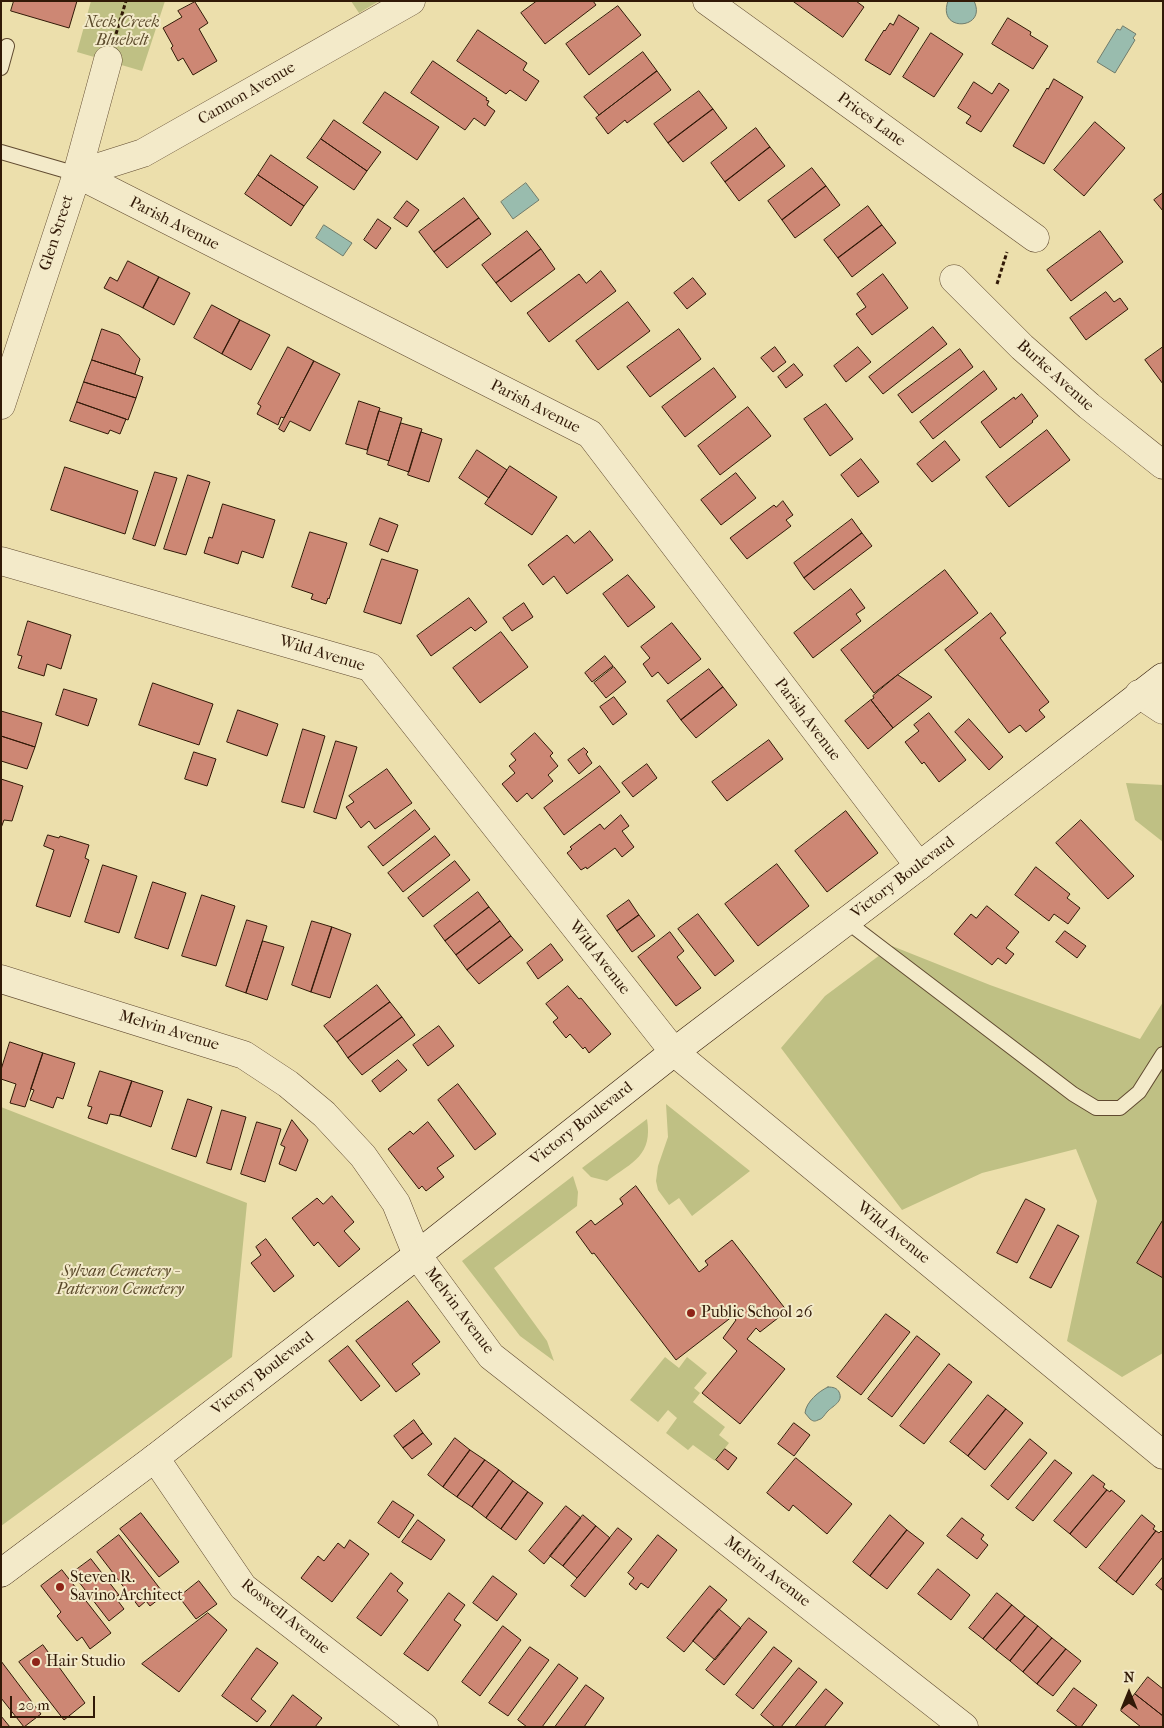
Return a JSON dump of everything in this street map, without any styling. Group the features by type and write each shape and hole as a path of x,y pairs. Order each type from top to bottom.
{"street":[{"name":"Cannon Avenue","path":"77,174 143,153 411,1"},
{"name":"Prices Lane","path":"707,1 1026,231"},
{"name":"Glen Street","path":"3,397 77,174 108,60"},
{"name":"Parish Avenue","path":"77,174 590,434 919,866"},
{"name":"Burke Avenue","path":"954,279 1022,347 1089,406 1163,465"},
{"name":"Wild Avenue","path":"1,562 370,667 674,1052 1163,1455"},
{"name":"Victory Boulevard","path":"1,1573 155,1458 417,1255 674,1052 1163,677"},
{"path":"1139,694 1163,710"},
{"name":"Melvin Avenue","path":"1,979 244,1055 288,1084 324,1114 363,1156 396,1203 417,1255 491,1356 964,1727"},
{"name":"Roswell Avenue","path":"155,1458 243,1587 424,1727"}],"lane":[{"path":"1,68 7,46"},
{"path":"1,152 77,174"},
{"path":"846,921 1073,1094 1096,1108 1120,1108 1139,1092 1163,1054"}],"path":[{"path":"108,60 126,1"},
{"path":"988,313 1026,231"}],"green space":[{"name":"Neck Creek Bluebelt","path":"91,1 165,1 142,71 77,52"},
{"path":"351,1 379,1 359,13"},
{"path":"1126,783 1163,785 1163,842 1135,820"},
{"path":"892,946 990,985 1140,1039 1163,1002 1163,1353 1122,1377 1067,1341 1097,1201 1076,1149 982,1173 902,1210 781,1048 825,996"},
{"path":"666,1104 750,1171 692,1216 679,1198 669,1205 658,1190 656,1181 658,1166 668,1137"},
{"name":"Sylvan Cemetery - Patterson Cemetery","path":"1,1107 247,1203 232,1357 1,1526"},
{"path":"647,1119 647,1141 644,1149 633,1163 607,1181 591,1177 582,1168"},
{"path":"573,1176 578,1192 577,1206 494,1268 547,1341 554,1361 520,1336 462,1261"},
{"path":"665,1357 679,1368 687,1357 707,1373 694,1388 700,1393 693,1402 725,1427 719,1435 729,1443 715,1461 693,1445 688,1450 666,1433 677,1418 668,1410 658,1422 630,1400"}],"shaded area":[{"path":"948,1 974,1 976,11 974,18 962,24 955,23 949,19 946,11"},
{"path":"1123,26 1136,34 1133,38 1135,40 1115,73 1097,62 1117,29 1120,30"},
{"path":"526,183 539,200 513,219 501,202"},
{"path":"324,225 352,243 343,256 316,238"},
{"path":"828,1387 839,1392 839,1401 822,1418 813,1421 805,1413 806,1409 814,1397"}],"building":[{"path":"14,1 77,1 69,28 11,11"},
{"path":"537,1 593,1 596,5 545,44 521,13"},
{"path":"793,1 856,1 864,7 843,37"},
{"path":"195,2 208,23 199,29 217,61 193,75 183,58 178,61 171,48 173,46 163,28 182,17 178,11"},
{"path":"618,6 641,35 589,75 566,44"},
{"path":"899,15 919,28 890,75 865,60 884,30 890,23 893,25"},
{"path":"1008,18 1031,32 1030,35 1048,46 1033,69 992,44"},
{"path":"478,30 527,63 523,70 539,81 526,101 510,90 506,94 457,61"},
{"path":"931,33 963,54 934,97 903,77"},
{"path":"643,52 657,71 599,115 584,97"},
{"path":"433,61 487,98 486,100 489,101 487,105 495,111 485,126 474,118 465,130 411,93"},
{"path":"657,71 671,90 627,123 625,120 608,134 596,118"},
{"path":"1054,79 1083,97 1044,164 1013,146"},
{"path":"974,82 992,94 999,83 1009,90 981,132 966,123 971,116 958,108"},
{"path":"699,91 713,109 668,143 654,124"},
{"path":"385,92 439,127 417,160 363,123"},
{"path":"713,109 727,128 683,162 668,143"},
{"path":"334,120 381,152 367,171 321,139"},
{"path":"1095,122 1125,148 1084,196 1054,170"},
{"path":"756,128 770,147 725,182 711,163"},
{"path":"321,139 367,171 354,190 307,158"},
{"path":"770,147 785,166 739,201 725,182"},
{"path":"271,155 318,187 304,206 258,175"},
{"path":"812,168 826,186 782,220 768,201"},
{"path":"258,175 304,206 291,226 245,194"},
{"path":"826,186 840,205 795,238 782,220"},
{"path":"1163,193 1163,211 1154,200"},
{"path":"464,198 479,218 434,252 419,232"},
{"path":"407,201 419,210 407,227 394,218"},
{"path":"868,206 882,225 838,258 824,240"},
{"path":"479,218 491,234 447,268 434,252"},
{"path":"378,219 391,228 376,249 364,240"},
{"path":"882,225 896,243 852,277 838,258"},
{"path":"527,231 541,249 496,283 482,265"},
{"path":"1100,231 1123,262 1071,301 1047,270"},
{"path":"541,249 555,269 511,302 496,283"},
{"path":"128,261 159,277 143,308 104,288 110,277 117,281"},
{"path":"601,271 616,291 549,342 527,313 579,274 586,283"},
{"path":"883,274 908,308 872,335 856,314 866,307 857,294"},
{"path":"159,277 190,293 174,325 143,308"},
{"path":"693,278 706,294 687,309 674,293"},
{"path":"1106,292 1114,302 1120,298 1128,309 1086,340 1070,318"},
{"path":"628,302 650,331 598,370 576,341"},
{"path":"212,305 240,320 222,354 194,338"},
{"path":"240,320 270,335 251,370 222,354"},
{"path":"933,327 947,344 883,394 869,377"},
{"path":"102,329 119,335 140,359 135,374 92,360"},
{"path":"679,329 701,359 650,397 627,367"},
{"path":"288,347 314,361 284,418 281,417 278,425 257,414 261,406 258,404"},
{"path":"775,347 786,362 773,372 761,358"},
{"path":"858,347 871,362 846,382 834,366"},
{"path":"1163,347 1163,384 1145,360"},
{"path":"960,349 973,367 912,413 898,395"},
{"path":"92,360 143,377 136,398 84,382"},
{"path":"314,361 340,374 310,431 290,421 284,432 279,429"},
{"path":"794,364 803,375 786,388 778,377"},
{"path":"714,368 736,397 685,437 662,407"},
{"path":"984,371 997,389 933,439 920,422"},
{"path":"84,382 136,398 128,420 77,402"},
{"path":"1022,394 1038,416 1000,448 981,422 1014,397 1015,399"},
{"path":"359,401 380,408 367,450 346,444"},
{"path":"77,402 126,419 120,434 110,430 108,434 70,421"},
{"path":"826,404 853,439 830,456 804,419"},
{"path":"748,407 771,436 720,475 698,446"},
{"path":"379,411 402,418 389,461 367,454"},
{"path":"401,423 422,429 409,472 388,465"},
{"path":"1047,430 1070,460 1009,507 986,477"},
{"path":"421,432 442,439 429,482 408,475"},
{"path":"945,441 960,460 932,482 917,464"},
{"path":"477,450 507,470 489,498 459,478"},
{"path":"861,459 879,482 858,497 841,475"},
{"path":"510,466 557,497 532,535 485,504"},
{"path":"65,467 138,491 125,534 51,510"},
{"path":"155,472 177,478 155,546 133,539"},
{"path":"736,473 756,498 721,525 701,500"},
{"path":"188,475 210,482 186,555 164,549"},
{"path":"783,501 793,515 786,520 791,526 747,559 730,538 774,505 776,507"},
{"path":"223,504 275,520 263,558 242,551 238,564 204,553 209,537 212,538"},
{"path":"380,518 398,525 388,552 370,545"},
{"path":"852,519 862,533 804,578 794,563"},
{"path":"590,531 613,560 567,594 554,576 543,585 528,565 567,535 574,543"},
{"path":"310,532 347,543 326,604 311,599 313,594 292,587"},
{"path":"862,533 872,546 814,590 804,578"},
{"path":"382,559 418,570 401,624 364,612"},
{"path":"945,570 978,613 874,693 841,650"},
{"path":"628,575 655,607 628,627 603,594"},
{"path":"851,589 865,608 856,614 861,621 813,658 794,633"},
{"path":"469,598 487,622 475,631 471,627 431,656 417,636"},
{"path":"524,603 533,617 512,631 503,618"},
{"path":"991,613 1006,633 1000,638 1049,702 1039,710 1045,717 1026,732 1020,725 1009,733 945,650"},
{"path":"28,621 71,635 61,669 47,664 44,676 18,668 22,656 18,655"},
{"path":"672,623 701,659 668,684 658,672 652,677 643,664 650,658 641,647"},
{"path":"501,632 528,667 480,703 453,668"},
{"path":"605,656 613,666 592,682 585,673"},
{"path":"614,667 626,682 606,698 594,683"},
{"path":"709,669 723,687 681,720 667,701"},
{"path":"898,675 932,697 893,728 871,700 874,698 873,696"},
{"path":"153,683 213,704 199,745 139,725"},
{"path":"723,687 737,705 696,738 681,720"},
{"path":"64,689 97,699 88,726 56,715"},
{"path":"614,697 627,714 613,725 600,707"},
{"path":"871,700 893,728 868,749 845,721"},
{"path":"238,710 278,724 267,756 227,742"},
{"path":"1,711 42,723 35,747 1,736"},
{"path":"929,713 966,760 939,782 924,762 922,764 905,742 919,731 914,725"},
{"path":"969,719 1003,757 989,770 955,732"},
{"path":"303,729 325,736 304,808 282,802"},
{"path":"535,733 553,753 550,756 558,766 548,775 553,781 532,799 527,793 517,802 502,784 515,773 509,766 516,760 511,754"},
{"path":"1,736 35,747 27,769 1,761"},
{"path":"769,740 783,759 727,801 712,782"},
{"path":"336,741 357,747 336,819 314,812"},
{"path":"584,748 588,752 586,754 592,763 579,774 568,760"},
{"path":"194,752 216,759 207,786 185,779"},
{"path":"647,764 657,778 633,797 622,783"},
{"path":"600,766 620,792 564,835 544,808"},
{"path":"387,769 412,803 375,829 369,821 361,828 346,807 354,802 349,796"},
{"path":"1,779 23,786 12,821 4,820 1,828"},
{"path":"415,810 430,829 383,866 368,847"},
{"path":"846,811 878,853 827,892 795,851"},
{"path":"621,815 629,826 622,831 634,847 622,857 615,848 587,869 586,867 581,870 567,853 572,849 570,847 600,824 604,829"},
{"path":"1081,820 1134,876 1108,899 1056,843"},
{"path":"48,835 59,838 60,836 89,845 85,858 89,860 70,917 36,906 54,850 44,846"},
{"path":"435,836 450,855 403,892 388,873"},
{"path":"455,861 470,880 423,917 408,898"},
{"path":"777,864 809,906 758,946 725,904"},
{"path":"103,865 137,876 119,933 85,922"},
{"path":"1036,867 1070,894 1067,898 1080,908 1068,924 1054,914 1049,921 1015,895"},
{"path":"153,882 186,893 168,949 135,938"},
{"path":"478,892 489,907 445,941 434,926"},
{"path":"202,895 235,906 216,966 182,956"},
{"path":"629,900 639,915 617,931 607,916"},
{"path":"987,906 1019,932 1006,948 1014,954 1006,964 998,958 992,965 954,934 971,914 976,918"},
{"path":"489,907 500,921 456,955 445,941"},
{"path":"698,914 734,961 715,976 678,929"},
{"path":"639,915 655,936 632,952 617,931"},
{"path":"247,920 267,926 246,993 226,986"},
{"path":"312,921 332,927 311,992 292,985"},
{"path":"500,921 511,936 467,970 456,955"},
{"path":"332,927 351,934 330,998 311,992"},
{"path":"1065,931 1086,946 1077,958 1056,942"},
{"path":"670,932 684,951 677,957 701,988 676,1006 638,957"},
{"path":"511,936 523,950 479,984 467,970"},
{"path":"263,941 284,947 267,1000 246,993"},
{"path":"551,944 563,960 538,979 527,963"},
{"path":"377,985 390,1002 337,1042 324,1026"},
{"path":"568,986 579,999 581,998 611,1034 589,1053 570,1034 566,1038 553,1022 558,1018 546,1004"},
{"path":"390,1002 402,1017 348,1058 337,1042"},
{"path":"402,1017 415,1035 362,1075 348,1058"},
{"path":"439,1026 454,1046 428,1066 413,1045"},
{"path":"10,1042 43,1053 25,1107 10,1103 16,1084 1,1079 1,1070"},
{"path":"43,1053 75,1063 63,1099 57,1097 53,1108 30,1100 34,1090 31,1089"},
{"path":"398,1060 407,1070 380,1092 372,1081"},
{"path":"100,1071 132,1081 120,1116 110,1114 107,1124 88,1118 92,1107 88,1106"},
{"path":"132,1081 163,1091 151,1127 120,1116"},
{"path":"458,1084 496,1134 475,1150 438,1100"},
{"path":"188,1099 212,1107 196,1157 172,1149"},
{"path":"222,1110 246,1117 231,1170 207,1163"},
{"path":"292,1120 308,1140 296,1171 279,1164 285,1147 281,1145"},
{"path":"257,1122 281,1129 265,1182 241,1174"},
{"path":"428,1122 454,1156 437,1168 444,1177 426,1191 422,1186 419,1189 388,1149 410,1131 413,1134"},
{"path":"636,1186 699,1272 708,1265 705,1261 732,1240 787,1311 760,1332 756,1328 747,1339 785,1369 740,1424 702,1393 737,1351 723,1338 736,1320 733,1316 676,1360 576,1232 591,1220 595,1225 623,1204 620,1199"},
{"path":"332,1196 354,1222 344,1231 360,1249 339,1267 318,1242 314,1246 292,1218 317,1198 323,1204"},
{"path":"1026,1199 1045,1209 1017,1263 997,1253"},
{"path":"1163,1220 1163,1278 1137,1263"},
{"path":"1058,1225 1079,1236 1051,1288 1030,1278"},
{"path":"266,1239 294,1276 274,1292 251,1263 261,1255 256,1247"},
{"path":"408,1301 440,1342 412,1364 420,1374 396,1392 356,1341"},
{"path":"886,1314 910,1332 861,1395 837,1377"},
{"path":"917,1336 940,1354 892,1417 868,1399"},
{"path":"348,1346 380,1386 361,1401 329,1361"},
{"path":"949,1364 972,1382 924,1444 900,1426"},
{"path":"988,1395 1006,1409 968,1456 950,1442"},
{"path":"1006,1409 1023,1423 985,1470 968,1456"},
{"path":"414,1420 423,1433 403,1448 394,1436"},
{"path":"794,1423 810,1435 794,1456 778,1444"},
{"path":"423,1433 432,1444 412,1459 403,1448"},
{"path":"455,1438 470,1450 443,1487 428,1475"},
{"path":"1030,1439 1047,1453 1008,1500 991,1486"},
{"path":"725,1449 737,1458 728,1470 716,1460"},
{"path":"470,1450 485,1460 457,1497 443,1487"},
{"path":"796,1458 852,1504 827,1534 793,1505 789,1511 767,1493"},
{"path":"485,1460 499,1470 472,1507 457,1497"},
{"path":"1055,1460 1072,1473 1033,1521 1016,1508"},
{"path":"499,1470 513,1481 486,1518 472,1507"},
{"path":"1093,1475 1105,1484 1103,1487 1107,1490 1070,1534 1054,1521"},
{"path":"513,1481 528,1492 501,1529 486,1518"},
{"path":"1107,1490 1110,1492 1111,1490 1125,1501 1086,1548 1070,1534"},
{"path":"528,1492 543,1503 516,1540 501,1529"},
{"path":"393,1501 414,1515 399,1538 378,1523"},
{"path":"566,1506 581,1518 544,1564 529,1551"},
{"path":"141,1513 179,1562 159,1577 120,1529"},
{"path":"583,1515 596,1526 563,1566 550,1556"},
{"path":"890,1515 907,1530 870,1576 853,1562"},
{"path":"1142,1515 1155,1526 1153,1529 1156,1531 1116,1582 1099,1568"},
{"path":"962,1518 984,1535 981,1539 988,1545 977,1559 947,1536"},
{"path":"418,1520 445,1540 431,1560 402,1542"},
{"path":"596,1526 610,1538 577,1578 563,1566"},
{"path":"618,1528 632,1539 585,1597 571,1586"},
{"path":"907,1530 924,1543 887,1589 870,1576"},
{"path":"1156,1531 1163,1533 1163,1557 1133,1595 1116,1582"},
{"path":"119,1535 161,1590 155,1594 159,1599 150,1606 146,1601 139,1607 97,1552"},
{"path":"658,1535 677,1550 648,1588 641,1583 636,1590 629,1584 634,1578 628,1573"},
{"path":"350,1540 369,1554 332,1602 301,1578 318,1556 324,1561 338,1543 344,1548"},
{"path":"91,1559 119,1595 115,1597 124,1609 109,1621 72,1573"},
{"path":"938,1569 970,1595 951,1620 918,1594"},
{"path":"62,1570 111,1633 90,1649 82,1637 77,1641 57,1616 61,1612 41,1586"},
{"path":"391,1573 403,1583 397,1591 408,1600 381,1636 357,1618"},
{"path":"493,1576 517,1594 497,1621 473,1603"},
{"path":"1163,1577 1163,1591 1156,1585"},
{"path":"199,1581 217,1604 196,1619 179,1597"},
{"path":"710,1586 727,1600 684,1652 667,1638"},
{"path":"449,1593 465,1605 454,1620 461,1625 428,1671 404,1654"},
{"path":"997,1593 1012,1605 983,1639 969,1628"},
{"path":"1012,1605 1025,1616 996,1650 983,1639"},
{"path":"719,1609 741,1628 715,1660 693,1641"},
{"path":"208,1613 227,1630 179,1692 142,1664"},
{"path":"1025,1616 1038,1626 1010,1661 996,1650"},
{"path":"749,1618 767,1632 724,1685 706,1670"},
{"path":"503,1626 521,1640 480,1696 462,1682"},
{"path":"1038,1626 1052,1638 1023,1672 1010,1661"},
{"path":"1052,1638 1066,1649 1037,1684 1023,1672"},
{"path":"43,1645 85,1703 64,1720 19,1662"},
{"path":"530,1647 549,1660 508,1716 489,1703"},
{"path":"774,1647 792,1661 753,1709 736,1695"},
{"path":"257,1648 278,1663 251,1699 266,1711 257,1722 222,1696"},
{"path":"1066,1649 1081,1661 1053,1696 1037,1684"},
{"path":"1,1661 41,1714 24,1727 1,1698"},
{"path":"559,1664 578,1678 542,1727 527,1727 518,1720"},
{"path":"799,1668 817,1682 781,1727 775,1727 761,1715"},
{"path":"1148,1677 1163,1689 1163,1716 1135,1694"},
{"path":"586,1685 604,1698 584,1727 555,1727"},
{"path":"1074,1688 1097,1705 1081,1727 1078,1727 1057,1711"},
{"path":"826,1689 843,1703 824,1727 795,1727"},
{"path":"1135,1694 1163,1716 1163,1727 1141,1727 1121,1711"},
{"path":"293,1695 322,1718 315,1727 270,1727"},
{"path":"1,1716 10,1727 1,1727"}],"place":[{"name":"Public School 26","path":"691,1313"},
{"name":"Steven R. Savino Architect","path":"60,1587"},
{"name":"Hair Studio","path":"36,1662"}]}
